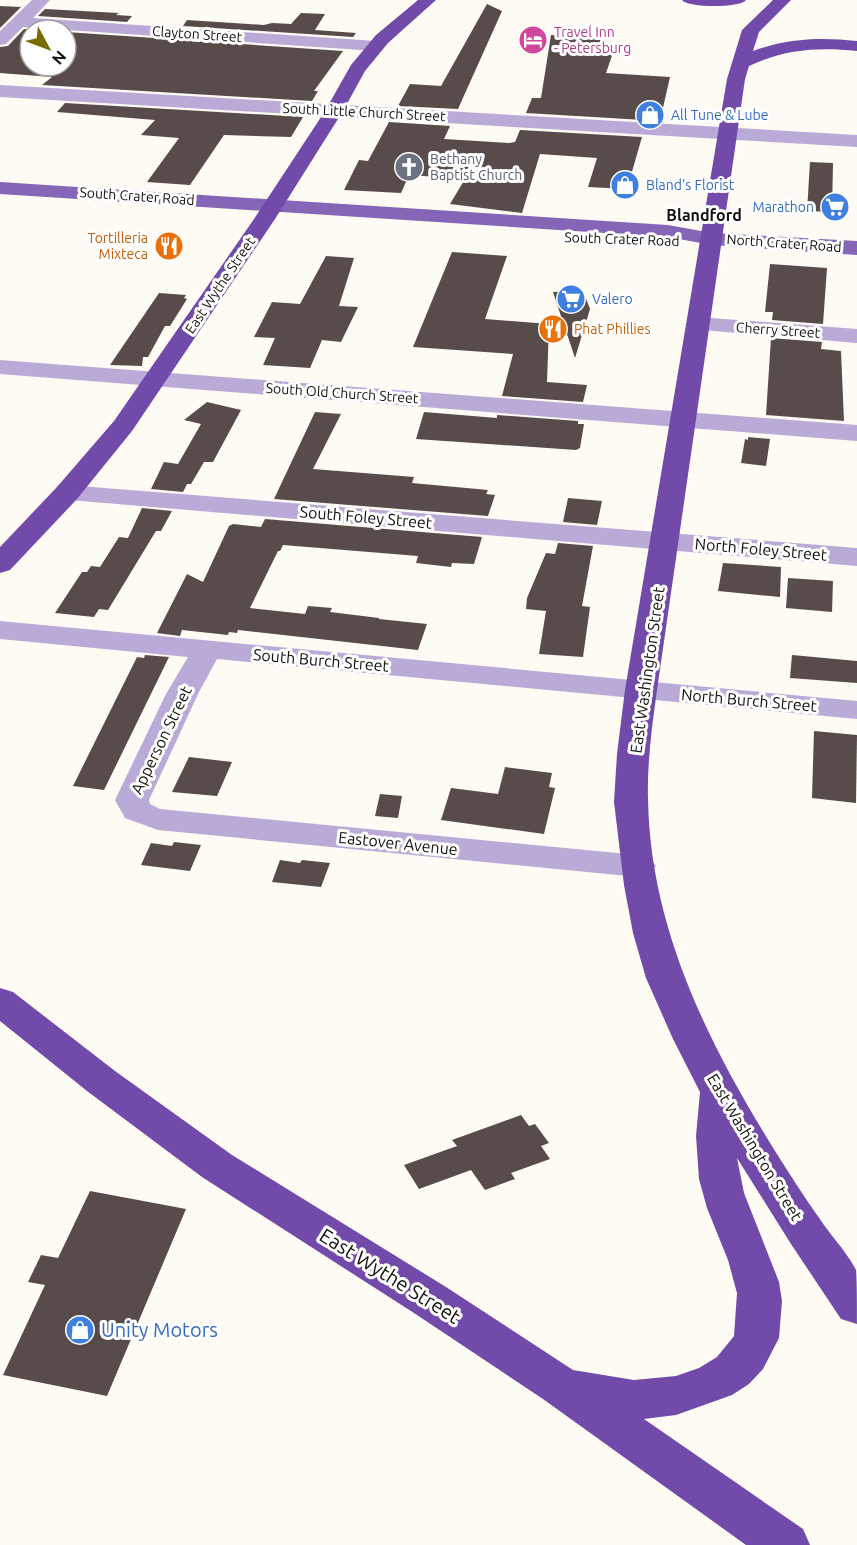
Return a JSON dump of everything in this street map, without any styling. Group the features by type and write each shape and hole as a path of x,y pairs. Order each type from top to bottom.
{"highway":[{"name":"East Wythe Street","path":"0,564 67,493 123,426 157,379 334,111 351,77 376,46 428,0"},
{"path":"690,0 738,0"},
{"name":"East Washington Street","path":"783,0 751,30 739,64 641,690 635,741 631,814 638,866 654,936 673,996 720,1091 776,1188 857,1306"},
{"path":"739,64 763,52 783,46 817,44 857,46"},
{"name":"East Wythe Street","path":"0,1001 101,1081 217,1166 430,1300 559,1385 785,1545"},
{"path":"559,1385 616,1398 660,1398 700,1390 722,1380 743,1361 756,1338 760,1296 752,1260 728,1207 717,1167 714,1128 720,1091"}],"main road":[{"name":"South Crater Road","path":"0,188 268,212"},
{"name":"South Crater Road","path":"0,201 668,231 711,239"},
{"name":"North Crater Road","path":"711,239 857,248"}],"street":[{"path":"22,18 42,0"},
{"path":"0,40 18,22"},
{"name":"Clayton Street","path":"78,26 376,46"},
{"name":"South Little Church Street","path":"0,91 857,141"},
{"name":"Cherry Street","path":"698,324 857,336"},
{"name":"South Old Church Street","path":"0,367 684,418 857,434"},
{"name":"South Foley Street","path":"67,493 666,540"},
{"name":"North Foley Street","path":"666,540 857,557"},
{"name":"South Burch Street","path":"0,630 641,690"},
{"name":"Apperson Street","path":"158,819 140,814 133,807 132,800 182,694 208,649"},
{"name":"North Burch Street","path":"641,690 857,711"},
{"name":"Eastover Avenue","path":"158,819 638,866"}],"building":[{"path":"487,4 502,11 458,109 398,106 410,84 441,86"},
{"path":"0,6 21,7 0,28"},
{"path":"45,9 119,13 116,15 132,16 127,22 38,16"},
{"path":"301,13 325,14 315,30 356,33 353,37 183,26 187,20 264,25 291,24"},
{"path":"78,33 343,51 314,91 318,91 312,101 42,85 51,78 78,78"},
{"path":"18,35 18,74 0,73 0,47 8,46"},
{"path":"551,35 607,38 605,43 616,44 606,73 670,77 660,121 526,113 532,98 541,98"},
{"path":"65,103 303,117 291,137 224,135 190,185 147,182 179,138 141,135 155,120 57,112"},
{"path":"389,122 450,126 444,139 509,143 515,142 520,130 642,137 627,189 588,187 597,158 540,154 522,213 450,204 465,179 409,175 401,193 344,190 359,160 368,161"},
{"path":"810,162 833,163 832,212 807,211"},
{"path":"452,252 507,256 485,319 549,324 547,382 587,385 583,402 502,396 513,354 413,347"},
{"path":"326,256 354,258 339,306 358,307 341,342 322,340 310,368 263,365 275,338 254,337 272,302 300,304"},
{"path":"770,264 827,268 823,324 772,320 773,312 765,312"},
{"path":"583,291 590,309 575,358 553,292"},
{"path":"159,293 186,295 184,298 187,299 170,326 165,326 148,357 143,357 142,366 110,365"},
{"path":"771,338 822,342 821,349 841,351 844,421 766,415"},
{"path":"207,402 241,410 213,462 204,462 191,484 187,484 183,492 151,489 164,462 178,464 201,424 184,420"},
{"path":"315,412 341,414 313,469 414,477 412,483 488,490 486,494 495,495 488,516 274,499"},
{"path":"424,412 578,421 578,424 584,424 580,448 576,450 416,439"},
{"path":"748,437 770,439 766,466 741,463 745,439 748,440"},
{"path":"568,498 602,501 597,525 563,522"},
{"path":"142,508 172,511 161,531 156,531 108,610 99,609 94,617 55,613 82,572 87,572 91,566 100,567 119,537 128,538"},
{"path":"265,519 482,537 474,564 452,563 451,567 416,563 418,556 283,545 250,608 305,614 308,606 332,608 330,612 427,624 418,650 238,630 237,633 229,632 228,635 182,630 180,636 157,633 187,574 203,582 229,526 233,524 261,527"},
{"path":"558,543 593,546 582,606 590,607 583,657 539,654 546,611 526,609 527,598 546,553 555,554"},
{"path":"723,563 781,567 780,597 718,591"},
{"path":"788,578 833,581 832,612 786,608"},
{"path":"145,655 169,657 104,790 73,786 137,657 144,658"},
{"path":"792,655 857,661 857,683 790,678"},
{"path":"814,731 857,735 856,803 812,798"},
{"path":"189,757 232,762 217,796 172,792"},
{"path":"505,767 552,773 549,787 555,788 544,834 441,820 451,788 498,794"},
{"path":"380,794 402,796 398,818 375,816"},
{"path":"174,842 201,845 190,871 141,865 151,843 172,846"},
{"path":"280,860 330,863 321,887 272,882"},
{"path":"521,1115 529,1126 535,1124 549,1143 541,1146 550,1159 511,1173 515,1179 485,1190 471,1170 419,1189 404,1165 457,1146 452,1140"},
{"name":"Unity Motors","path":"90,1191 186,1209 107,1396 3,1375 45,1285 28,1282 41,1255 58,1258"}],"place":[{"name":"Travel Inn - Petersburg","path":"533,40"},
{"name":"All Tune & Lube","path":"650,115"},
{"name":"Bethany Baptist Church","path":"409,167"},
{"name":"Bland's Florist","path":"625,185"},
{"name":"Marathon","path":"835,207"},
{"name":"Tortilleria Mixteca","path":"169,246"},
{"name":"Valero","path":"571,299"},
{"name":"Phat Phillies","path":"553,329"},
{"name":"Unity Motors","path":"80,1330"}],"district":[{"name":"Blandford","path":"704,215"}]}
